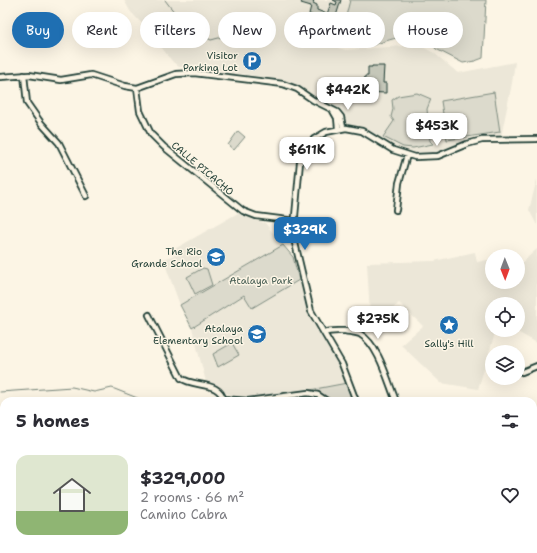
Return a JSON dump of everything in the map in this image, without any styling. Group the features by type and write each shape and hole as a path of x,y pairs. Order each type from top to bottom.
{"street":[{"path":"0,77 24,75 60,80 91,74 126,86 137,88 176,74 194,73 283,84 297,89 340,114 341,128"},
{"path":"24,75 27,103 41,124 60,144 86,196"},
{"name":"CALLE PICACHO","path":"137,88 140,111 144,122 151,134 164,147 243,211 256,216 295,221"},
{"path":"354,397 342,364 313,316 308,303 295,243 295,221 300,162 304,151 311,142 320,135 341,128 362,131 393,150 407,156 438,156 467,144 482,140 537,139"},
{"path":"396,210 399,183 407,156"},
{"path":"149,315 181,378 187,381 210,385 215,388 222,397"},
{"path":"324,333 332,330 358,333 364,337 372,346 379,358 394,397"},
{"path":"525,371 537,366"},
{"path":"278,397 308,393 321,397"}],"shaded area":[{"path":"124,0 351,0 348,12 284,12 284,48 338,48 346,50 393,47 393,48 425,48 434,53 458,73 515,62 501,137 475,136 446,150 435,153 417,154 399,150 360,126 345,124 343,116 325,102 294,85 280,80 210,69 197,65 179,67 162,48 210,48 210,12 140,12 140,22 130,11"},
{"path":"537,179 537,225 529,210"},
{"name":"The Rio Grande School","path":"238,213 265,223 283,245 180,305 163,259 175,255 173,250"},
{"path":"537,249 537,343 525,336 525,297 485,297 485,337 494,337 491,345 485,345 485,366 478,389 441,383 401,345 423,326 399,303 377,323 370,315 367,263 434,261 475,252 477,262 485,260 485,289 525,289 525,260"},
{"name":"Atalaya Elementary School","path":"299,280 308,312 338,363 347,383 258,397 238,397 223,392 216,386 206,382 192,328 244,295 252,308"}],"green space":[{"path":"350,0 486,0 483,58 463,63 435,48 463,48 463,12 393,12 393,39 385,41 385,12 347,12"},
{"path":"494,92 500,132 447,140 441,101"},
{"path":"417,93 431,99 427,109 430,141 433,144 413,148 403,147 383,137 394,121 391,117 393,109 392,100 398,96"},
{"path":"238,131 245,137 234,150 228,145"},
{"name":"Atalaya Park","path":"283,245 293,257 299,280 252,308 244,295 192,328 180,305"},
{"path":"203,268 207,269 212,285 195,294 187,277"},
{"path":"232,343 239,355 218,367 213,354"},
{"path":"347,383 352,397 326,397 319,392 310,390"},
{"path":"313,396 315,397 296,397"}],"building":[{"path":"303,0 314,0 313,3 317,5 317,10 322,12 310,12 311,6 301,3"},
{"path":"333,0 341,0 337,12 328,12 331,3 336,5 337,2"},
{"path":"384,66 383,83 386,83 386,93 363,92 364,85 362,85 362,82 364,83 365,76 368,76 368,67"}],"waterway":[{"path":"165,0 175,13 197,32 211,40 218,38"},
{"path":"0,392 72,387 94,392 112,388 135,397"}],"place":[{"name":"Visitor Parking Lot","path":"252,61"},
{"name":"The Rio Grande School","path":"216,257"},
{"name":"Sally's Hill","path":"449,325"},
{"name":"Atalaya Elementary School","path":"257,334"}]}
